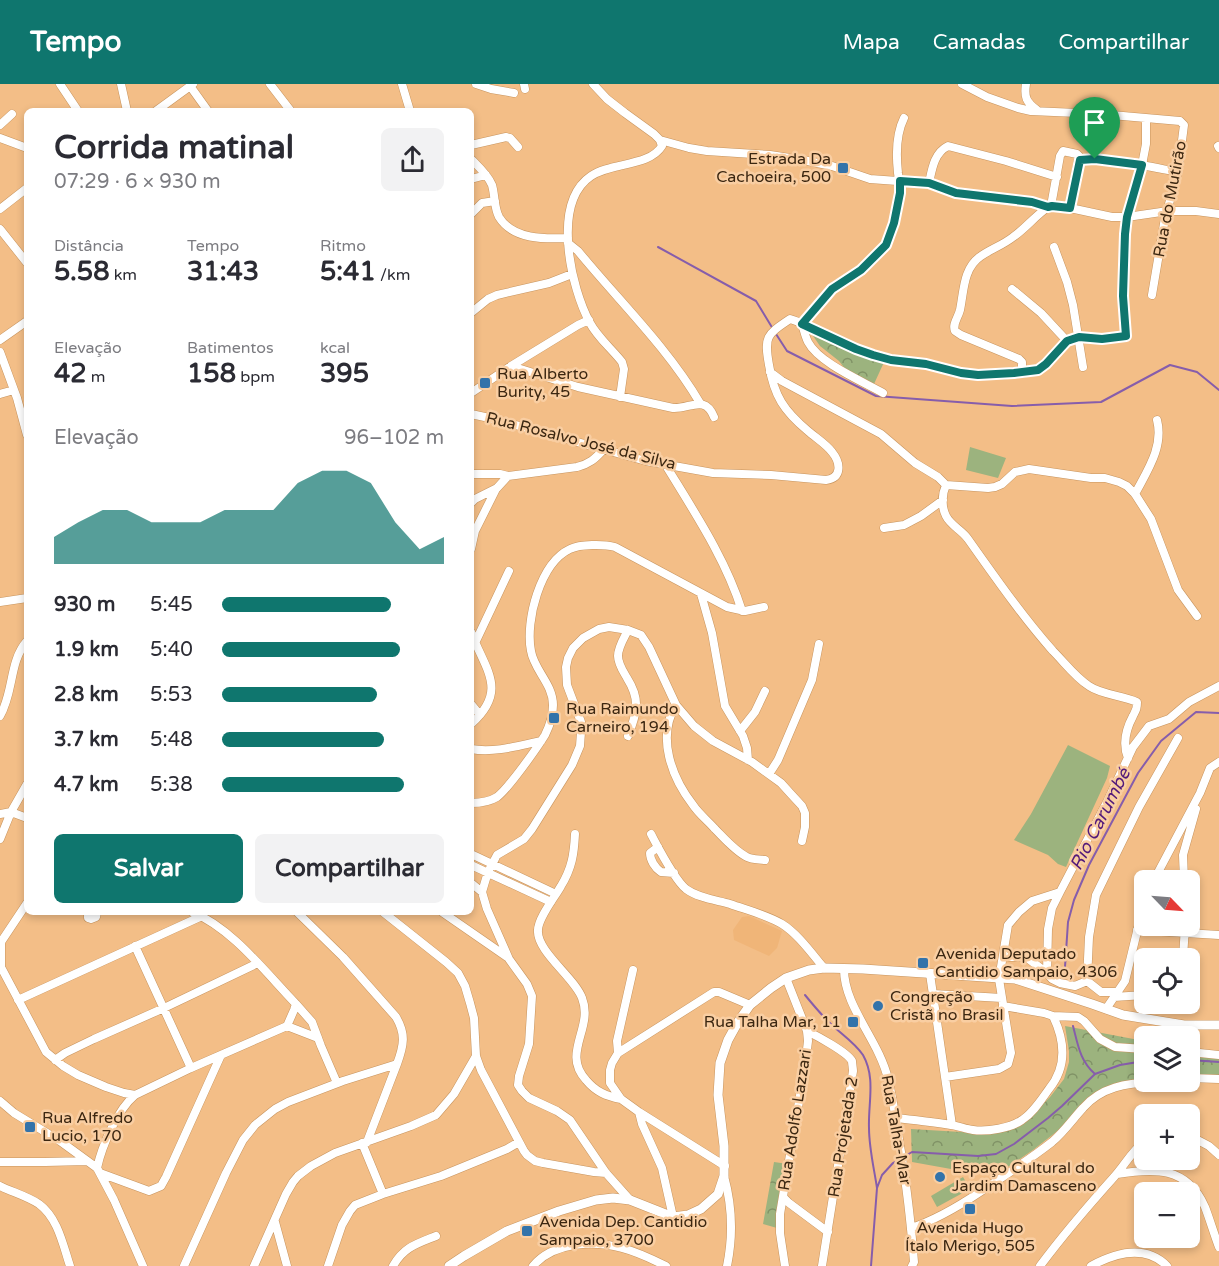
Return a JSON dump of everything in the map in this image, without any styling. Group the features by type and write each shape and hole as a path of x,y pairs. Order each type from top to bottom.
{"main road":[{"path":"449,1266 507,1231 559,1211 597,1200 613,1198 630,1200 673,1217 688,1215 702,1209 718,1194 724,1171 724,1146 718,1095 720,1063 728,1040 750,1005 786,978 809,970 824,968 1016,980 1123,1016 1184,1025 1219,1025"}],"street":[{"path":"60,84 76,108"},
{"path":"120,84 126,108"},
{"path":"270,84 288,108"},
{"path":"402,84 409,108"},
{"path":"476,84 514,93"},
{"path":"593,84 619,108 654,134 662,146 655,155 602,170 591,176 578,189 572,206 568,241 572,274 578,297 589,320 596,332 622,362 624,369 620,397"},
{"name":"Rua do Mutirão","path":"962,84 987,97 1023,109 1183,122 1178,171 1152,295"},
{"path":"1026,84 1026,100 1038,111"},
{"path":"160,108 191,85 206,108"},
{"path":"0,125 12,114"},
{"path":"802,324 832,289 861,270 886,245 891,235 900,193 898,141 899,127 904,118"},
{"path":"1146,118 1146,144 1142,165 1127,217 1123,299 1126,336 1102,339 1079,337 1067,341 1041,367 1034,370 978,375 873,355 790,319 773,332 766,343 770,372 782,381 881,434 915,463 938,477 946,485 995,487 1015,472 1029,469 1112,480 1127,486 1151,519 1178,590 1197,616"},
{"path":"474,145 506,137 518,147"},
{"path":"0,138 24,147"},
{"path":"660,140 707,151 771,155 803,160 832,166 870,179 929,183 956,193 1032,202 1112,217 1168,211 1219,214"},
{"path":"929,183 940,151 948,146 1057,177"},
{"path":"1022,372 1022,362 1019,359 954,332 953,326 959,313 967,273 973,261 1013,237 1050,206 1063,151 1077,154 1080,160 1070,208"},
{"path":"1080,160 1095,159 1178,171"},
{"path":"474,162 492,185 498,215 501,219 519,233 535,238 568,241 648,332 700,403 709,407 714,417"},
{"path":"474,178 486,176"},
{"path":"0,209 24,190"},
{"path":"1,196 11,199"},
{"path":"474,211 482,203 495,201"},
{"path":"0,229 24,259"},
{"path":"1054,248 1067,282 1083,367"},
{"path":"474,310 488,299 498,295 549,283 572,274"},
{"path":"1012,289 1041,313 1067,341"},
{"path":"474,391 511,366 589,320"},
{"path":"1,337 24,323"},
{"path":"802,324 809,344 821,357 883,393"},
{"path":"0,352 24,425"},
{"path":"511,366 578,387 673,408 683,408 700,403"},
{"name":"Rua Rosalvo José da Silva","path":"474,415 646,461 713,473 826,480 834,477 839,469 836,458 831,450 785,409 778,399 770,372"},
{"path":"0,394 14,390"},
{"path":"1135,494 1159,444 1160,432 1157,420"},
{"path":"474,474 508,476 577,467 587,465 603,450"},
{"path":"665,464 726,569 736,590 742,611"},
{"path":"474,535 497,488 508,476"},
{"path":"946,485 943,500 947,516 956,528 966,535 1031,626 1069,669 1091,688 1137,702 1137,710 1125,736 1125,750 1128,758"},
{"path":"474,500 497,488"},
{"path":"884,528 904,525 943,500"},
{"path":"474,803 486,802 501,794 541,741 550,721 554,704 549,688 531,654 530,627 537,593 553,564 570,548 609,545 727,607 742,611 764,608"},
{"path":"474,721 488,702 492,689 491,678 475,643 509,571"},
{"path":"701,594 713,639 724,706 746,742 748,760"},
{"path":"0,602 24,598"},
{"path":"630,1200 606,1173 570,1120 558,1111 529,1098 518,1085 529,1044 532,996 527,984 509,959 482,892 488,872 497,855 524,839 532,829 572,765 579,748 581,722 567,685 566,667 571,650 576,643 590,633 609,627 641,635 676,705 699,730 713,741 769,774 781,783 802,806 805,827 802,841"},
{"path":"628,736 637,710 636,698 618,657 619,649 630,631"},
{"path":"769,774 812,680 819,644"},
{"path":"0,716 9,695 19,652 24,645"},
{"path":"1047,973 1048,929 1052,908 1133,747 1149,726 1168,719 1189,702 1219,686"},
{"path":"740,731 755,712 765,691"},
{"path":"676,705 669,720 666,744 681,787 700,814 738,850 749,858 765,860"},
{"path":"474,708 480,715"},
{"path":"1087,981 1089,937 1096,895 1139,807 1178,738"},
{"path":"474,749 508,748 541,741"},
{"path":"1159,870 1200,793 1210,768 1219,762"},
{"path":"0,839 3,824 24,789"},
{"path":"1184,870 1183,855 1200,793"},
{"path":"17,800 24,796"},
{"path":"0,814 11,812 24,817"},
{"path":"575,834 573,858 569,870 537,928 540,941 577,988 584,1004 584,1018 576,1052 576,1065 591,1086 601,1093 621,1099 724,1171 730,1212 730,1246 727,1266"},
{"path":"651,834 685,888 782,924 824,968"},
{"path":"658,847 650,853 654,864 661,872 674,873"},
{"path":"474,855 556,894"},
{"path":"474,866 551,902"},
{"path":"474,885 482,892"},
{"path":"945,1077 999,1069 1008,1064 1011,1053 999,979 1008,925 1018,912 1032,901 1060,892"},
{"path":"24,908 1,942 1,967 46,1052 78,1075 98,1084 135,1095"},
{"path":"18,1000 202,915 228,934 258,963 312,1022 338,1083"},
{"path":"300,915 343,957 396,1017 401,1026 404,1041 402,1051 365,1142 383,1194"},
{"path":"387,915 458,973 465,986 474,1018 476,1056 481,1070 527,1155 543,1164 606,1173"},
{"path":"446,915 509,959"},
{"path":"1200,932 1219,935"},
{"path":"1106,1009 1125,981 1136,936"},
{"path":"135,946 191,1068"},
{"path":"1003,957 1026,957 1052,979 1074,987 1087,981"},
{"path":"55,1060 94,1039 258,963"},
{"name":"Rua Talha-Mar","path":"843,969 846,991 881,1058 888,1078 901,1150 915,1265"},
{"path":"618,1053 617,1041 633,970"},
{"path":"927,974 933,994 952,1125"},
{"name":"Rua Adolfo Lazzari","path":"786,978 807,1031 808,1041 806,1066 779,1223 786,1266"},
{"path":"1087,981 1101,992 1134,995"},
{"path":"621,1099 610,1083 609,1077 612,1063 618,1053 714,992 750,1005"},
{"path":"933,994 1003,1002 1054,1017 1078,1017 1100,1039 1115,1047 1134,1048"},
{"path":"98,1171 99,1157 115,1122 129,1100 191,1068 287,1026 296,1004"},
{"path":"896,1118 977,1130 1001,1128 1020,1122 1052,1087 1061,1066 1062,1044 1054,1017"},
{"path":"287,1026 318,1038"},
{"name":"Rua Projetada 2","path":"807,1031 817,1035 846,1055 852,1062 854,1071 822,1266"},
{"path":"1200,1053 1219,1055"},
{"path":"98,1171 149,1191 161,1186 221,1055"},
{"path":"254,1266 286,1194 298,1176 310,1166 335,1153 418,1124 436,1115 453,1094 476,1056"},
{"path":"184,1266 226,1173 243,1140 255,1125 288,1102 397,1064"},
{"path":"1200,1078 1219,1079"},
{"path":"912,1228 961,1205 999,1180 1053,1141 1085,1105 1099,1095 1124,1084 1134,1083"},
{"path":"0,1101 98,1171 114,1200 143,1266"},
{"path":"639,1112 662,1168 673,1217"},
{"path":"1200,1141 1219,1155"},
{"path":"328,1266 340,1231 350,1210 355,1205 441,1176 519,1142"},
{"path":"1040,1266 1134,1151"},
{"path":"0,1162 87,1161"},
{"path":"1117,1174 1162,1170 1179,1177 1201,1198 1219,1247"},
{"path":"0,1186 39,1204 47,1212 57,1227 70,1266"},
{"path":"783,1197 828,1232"},
{"path":"275,1222 287,1266"},
{"path":"393,1266 409,1247 436,1236"},
{"path":"533,1266 543,1256 558,1249 594,1244 624,1249 666,1266"},
{"path":"1090,1266 1125,1252 1137,1252 1163,1261 1167,1266"}],"shaded area":[{"path":"749,916 782,931 777,948 769,956 734,940 733,930 742,917"}],"green space":[{"path":"809,330 885,360 874,384 846,370 839,361 820,346"},
{"path":"970,447 1006,458 998,478 966,470"},
{"path":"1068,745 1110,766 1107,778 1066,867 1058,864 1048,855 1014,840 1031,814"},
{"path":"1065,1026 1134,1039 1134,1084 1099,1093 1060,1129 999,1173 962,1171 912,1162 911,1129 998,1133 1037,1110 1064,1079 1069,1062"},
{"path":"1200,1052 1219,1056 1219,1078 1200,1078"},
{"path":"774,1162 788,1164 777,1228 763,1224"},
{"path":"963,1177 970,1189 937,1207 931,1196"}],"waterway":[{"path":"658,247 756,301 773,329"},
{"path":"776,334 787,351 876,396 1012,406 1101,402 1170,365 1197,372 1219,390"},
{"name":"Rio Carumbé","path":"1064,982 1068,922 1074,900 1089,865 1138,773 1161,741 1196,712 1219,713"},
{"path":"805,995 826,1019 857,1047 867,1064 870,1082 869,1136 877,1188"},
{"name":"Rio Carumbé","path":"1073,1026 1083,1058 1095,1074"},
{"path":"1200,1061 1219,1062"},
{"path":"871,1266 877,1188 882,1175 893,1163 912,1152 978,1156 996,1154 1014,1144 1048,1118 1095,1074 1134,1063"}],"place":[{"name":"Estrada Da Cachoeira, 500","path":"843,168"},
{"name":"Rua Alberto Burity, 45","path":"485,383"},
{"name":"Rua Raimundo Carneiro, 194","path":"554,718"},
{"name":"Avenida Deputado Cantidio Sampaio, 4306","path":"923,963"},
{"name":"Congreção Cristã no Brasil","path":"878,1006"},
{"name":"Rua Talha Mar, 11","path":"853,1022"},
{"name":"Rua Alfredo Lucio, 170","path":"30,1127"},
{"name":"Espaço Cultural do Jardim Damasceno","path":"940,1177"},
{"name":"Avenida Hugo Ítalo Merigo, 505","path":"970,1209"},
{"name":"Avenida Dep. Cantidio Sampaio, 3700","path":"527,1231"}],"route":[{"path":"1095,159 1142,165 1127,217 1125,234 1123,296 1126,336 1102,339 1079,337 1067,341 1038,370 978,375 873,355 802,324 832,289 861,270 886,245 894,223 900,181 929,183 956,193 1032,202 1048,207 1070,208 1080,160 1095,159"}]}
